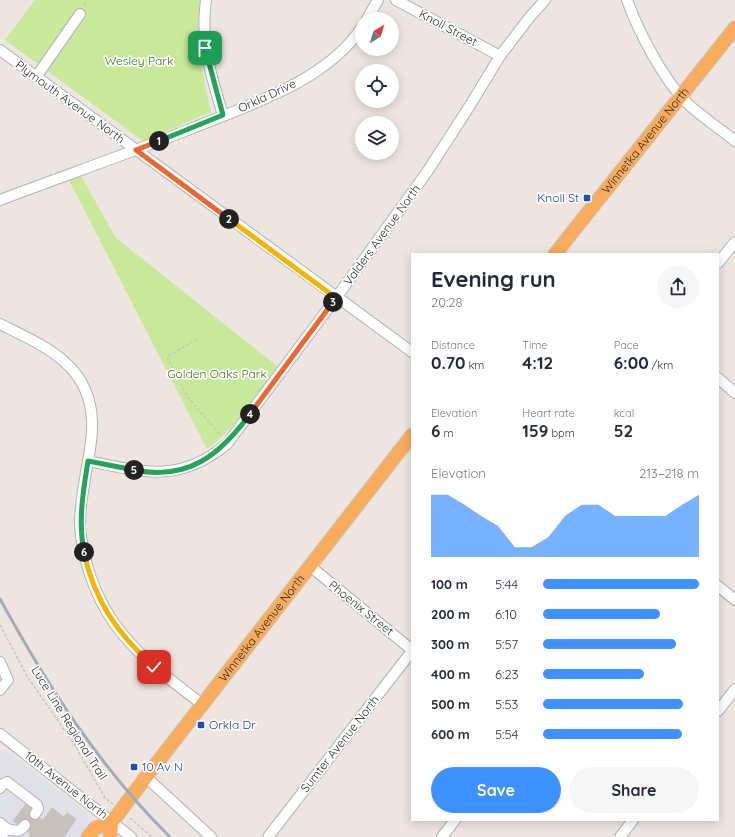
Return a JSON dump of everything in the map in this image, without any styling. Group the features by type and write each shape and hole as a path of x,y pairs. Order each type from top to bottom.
{"main road":[{"name":"Winnetka Avenue North","path":"559,252 735,28"},
{"name":"Winnetka Avenue North","path":"110,837 112,822 121,810 411,436"},
{"path":"88,837 95,828 112,822"}],"street":[{"path":"206,0 203,22 205,48 223,115"},
{"path":"371,12 378,0"},
{"name":"Knoll Street","path":"396,0 500,56"},
{"name":"Valders Avenue North","path":"88,461 136,471 155,472 175,470 194,465 211,456 226,444 336,298 450,139 500,56 545,0"},
{"path":"627,0 654,59 681,95 689,104 735,141"},
{"path":"36,77 80,14"},
{"name":"Orkla Drive","path":"0,200 136,150 264,99 314,72 340,52 355,35"},
{"name":"Plymouth Avenue North","path":"0,50 336,298 411,351"},
{"path":"719,262 735,242"},
{"path":"0,324 48,348 63,359 84,386 90,403 92,421 81,508 80,534 93,585 104,608 118,630 135,649 154,667 202,704"},
{"path":"719,379 735,393"},
{"name":"Phoenix Street","path":"310,566 411,650"},
{"path":"719,587 735,600"},
{"name":"Sumter Avenue North","path":"268,837 411,652"},
{"path":"0,662 8,680 0,690"},
{"path":"719,710 735,689"},
{"name":"10th Avenue North","path":"1,738 131,837"},
{"path":"146,777 211,837"},
{"path":"0,788 7,782 37,805 38,809 35,814"},
{"path":"442,837 454,821"},
{"path":"620,837 628,822"},
{"path":"0,837 3,826 17,832 21,831 26,825"}],"path":[{"path":"197,339 167,357 187,396 226,444"},
{"name":"Luce Line Regional Trail","path":"0,626 27,676 76,747 105,798 152,837"}],"shaded area":[{"path":"3,752 9,752 85,811 89,818 85,832 81,837 0,837 0,754"}],"green space":[{"name":"Wesley Park","path":"35,0 200,0 198,28 200,56 211,112 143,141 5,40"},
{"name":"Golden Oaks Park","path":"81,176 116,238 277,366 237,421 207,449 69,180"}],"building":[{"path":"26,804 31,808 29,814 32,820 40,818 43,820 52,808 64,817 67,813 76,819 64,837 28,837 31,834 28,832 31,826 29,820 23,819 17,824 13,821"}],"tunnel":[{"path":"25,825 35,814"}],"railway":[{"path":"0,599 37,663 76,724 121,783 170,837"}],"place":[{"name":"Knoll St","path":"587,198"},
{"name":"Orkla Dr","path":"201,725"},
{"name":"10 Av N","path":"134,767"}],"route":[{"path":"154,667 118,630 104,608 93,585 80,534 81,508 88,461 136,471 155,472 175,470 194,465 211,456 226,444 239,429 336,298 136,150 223,115 205,48"}]}
